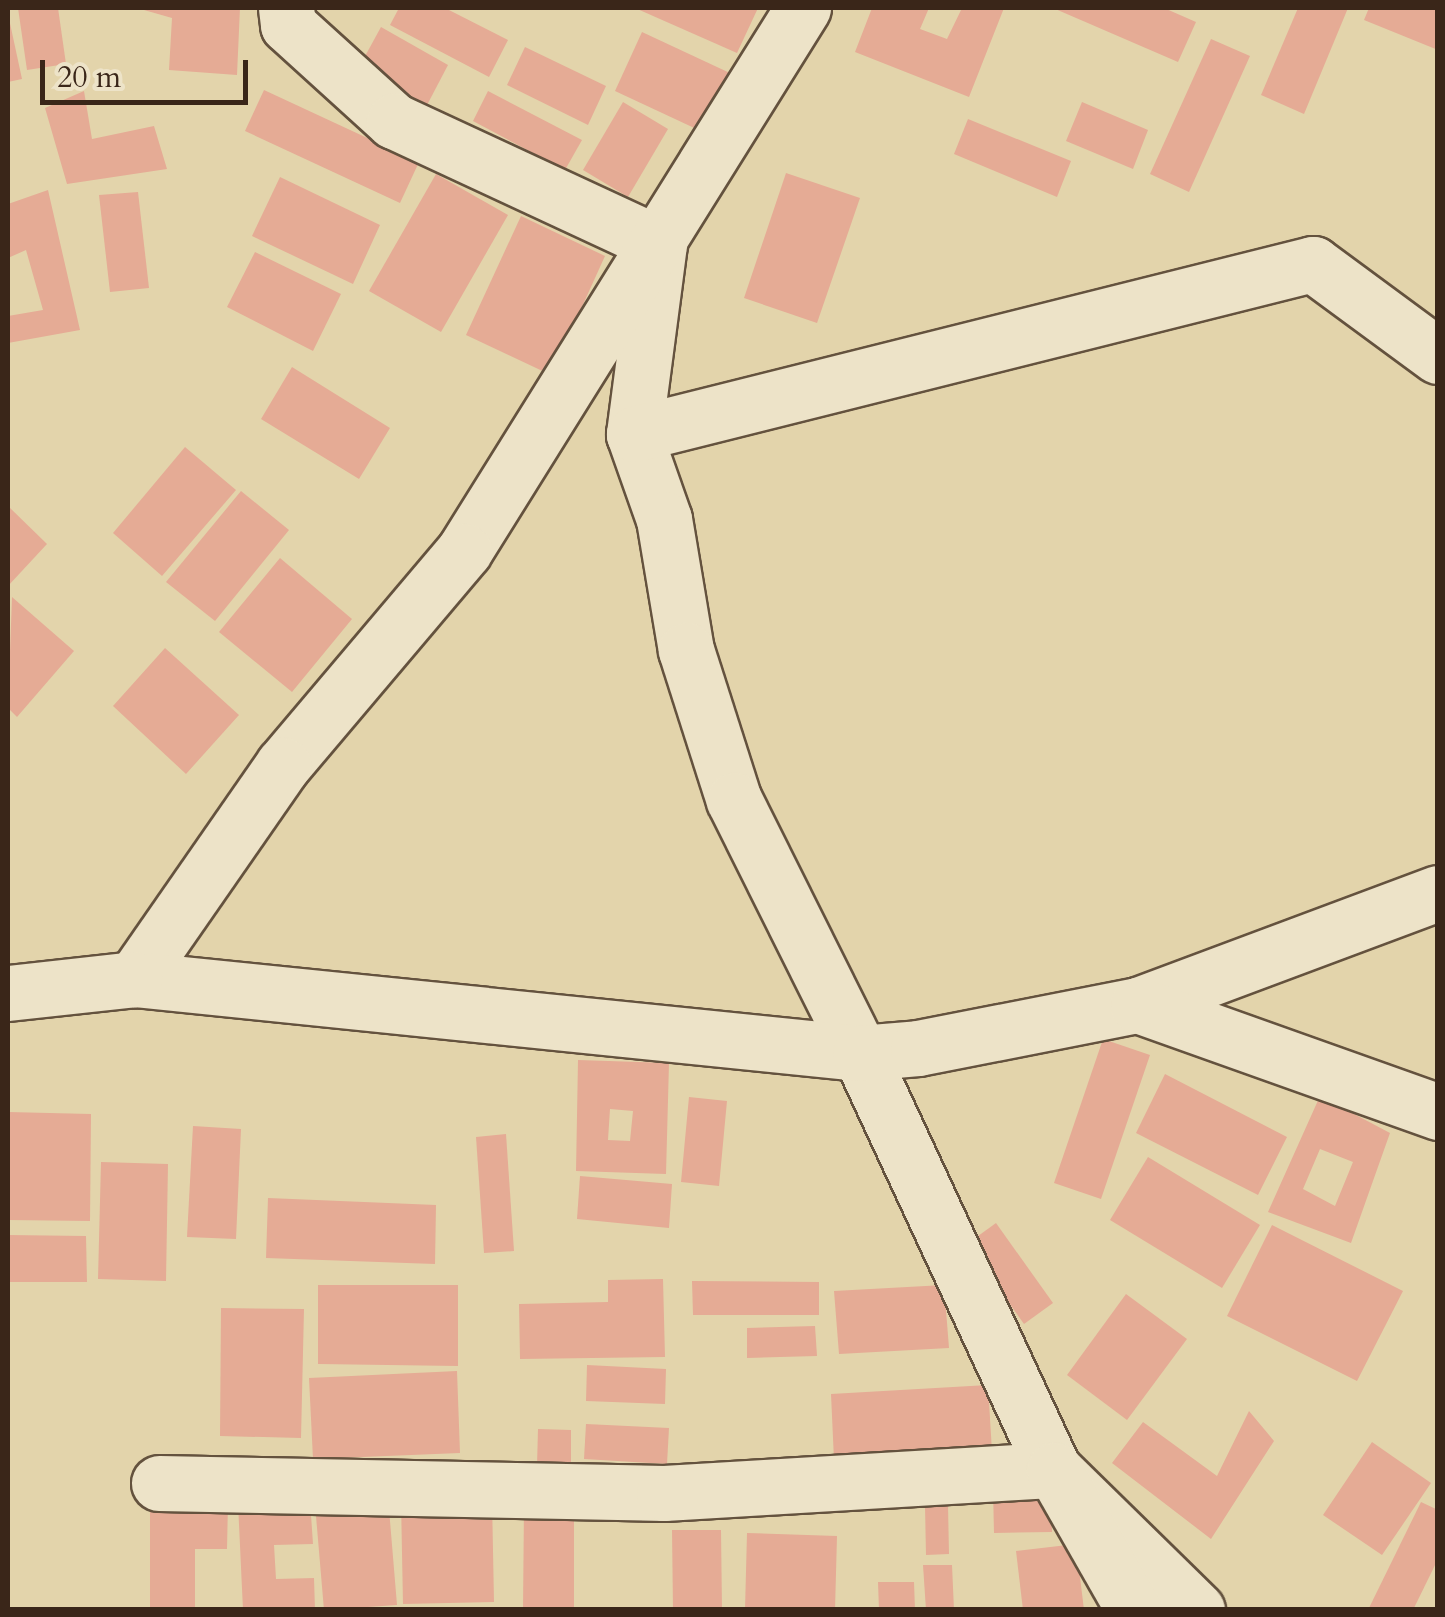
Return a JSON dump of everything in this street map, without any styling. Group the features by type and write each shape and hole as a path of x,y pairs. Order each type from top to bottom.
{"street":[{"path":"286,8 288,25 394,121 659,244"},
{"path":"134,980 283,766 464,551 803,8"},
{"path":"659,244 634,434 664,520 686,650 734,800 860,1052 1054,1470 1134,1610"},
{"path":"634,434 1313,264 1438,356"},
{"path":"8,993 134,980 860,1052 918,1048 1138,1005 1438,893"},
{"path":"1138,1005 1438,1112"},
{"path":"159,1484 664,1493 1054,1470 1197,1610"}],"building":[{"path":"18,8 58,8 66,64 27,70"},
{"path":"137,8 240,8 237,75 169,70 172,18"},
{"path":"399,8 445,8 508,40 489,77 390,25"},
{"path":"635,8 758,8 737,53"},
{"path":"872,8 929,8 920,29 947,39 962,8 1004,8 969,97 855,52"},
{"path":"1053,8 1164,8 1196,22 1178,62"},
{"path":"1298,8 1348,8 1304,114 1261,95"},
{"path":"1369,8 1438,8 1438,50 1364,20"},
{"path":"8,14 22,79 8,82"},
{"path":"381,27 448,65 426,107 358,69"},
{"path":"642,32 732,74 705,133 615,91"},
{"path":"1211,39 1250,56 1189,192 1150,174"},
{"path":"525,47 606,86 588,125 507,85"},
{"path":"264,90 419,162 400,203 245,131"},
{"path":"84,91 92,139 154,126 167,169 67,184 45,108"},
{"path":"488,91 582,140 565,170 473,121"},
{"path":"623,102 668,129 628,197 583,170"},
{"path":"1082,102 1148,130 1133,169 1066,141"},
{"path":"968,119 1071,161 1057,197 954,154"},
{"path":"786,173 860,198 817,323 744,298"},
{"path":"436,174 508,215 441,332 369,291"},
{"path":"280,177 380,225 353,284 252,236"},
{"path":"48,190 80,330 8,343 8,316 43,310 26,250 8,258 8,204"},
{"path":"138,192 149,288 110,292 99,195"},
{"path":"521,216 605,256 551,375 466,335"},
{"path":"255,252 341,294 313,351 227,307"},
{"path":"292,367 390,428 359,479 261,419"},
{"path":"185,447 236,490 162,576 113,533"},
{"path":"241,491 289,530 215,621 166,582"},
{"path":"8,506 47,544 8,586"},
{"path":"280,558 352,619 292,692 219,632"},
{"path":"12,597 74,651 17,717 8,708"},
{"path":"165,648 239,715 186,774 113,706"},
{"path":"1103,1039 1150,1055 1101,1199 1054,1183"},
{"path":"578,1060 669,1063 666,1174 576,1171","holes":["610,1109 633,1111 630,1141 608,1140"]},
{"path":"1165,1074 1287,1137 1258,1195 1136,1133"},
{"path":"1320,1096 1390,1133 1351,1243 1268,1212","holes":["1320,1149 1353,1162 1335,1206 1303,1189"]},
{"path":"689,1097 727,1101 719,1186 681,1182"},
{"path":"8,1112 91,1114 90,1221 8,1220"},
{"path":"193,1126 241,1129 236,1239 187,1237"},
{"path":"506,1134 514,1251 484,1253 476,1137"},
{"path":"1148,1157 1260,1225 1222,1288 1110,1220"},
{"path":"101,1162 168,1164 166,1281 98,1279"},
{"path":"580,1176 672,1184 669,1228 577,1219"},
{"path":"268,1198 436,1205 435,1264 266,1258"},
{"path":"996,1223 1053,1303 1024,1324 967,1244"},
{"path":"1272,1225 1403,1291 1357,1381 1227,1316"},
{"path":"8,1235 86,1236 87,1282 8,1282"},
{"path":"663,1279 665,1357 520,1359 519,1304 608,1302 608,1280"},
{"path":"692,1281 819,1282 819,1315 693,1315"},
{"path":"318,1285 458,1285 458,1366 318,1364"},
{"path":"944,1285 949,1348 839,1354 834,1291"},
{"path":"1126,1294 1187,1339 1127,1420 1067,1375"},
{"path":"221,1308 304,1309 301,1438 220,1436"},
{"path":"815,1326 817,1356 747,1358 747,1328"},
{"path":"587,1365 666,1369 665,1404 586,1401"},
{"path":"457,1371 460,1453 313,1459 309,1378"},
{"path":"988,1385 992,1452 834,1460 831,1394"},
{"path":"1249,1411 1274,1441 1211,1539 1112,1463 1143,1422 1217,1476"},
{"path":"586,1424 669,1428 667,1464 584,1459"},
{"path":"538,1429 571,1430 571,1466 537,1466"},
{"path":"1372,1442 1431,1483 1382,1555 1323,1515"},
{"path":"1051,1487 1052,1532 994,1533 993,1489"},
{"path":"492,1499 494,1602 403,1604 401,1501"},
{"path":"310,1500 313,1544 274,1545 276,1579 314,1578 315,1610 243,1610 238,1503"},
{"path":"1421,1502 1438,1510 1438,1559 1413,1610 1368,1610"},
{"path":"150,1503 228,1503 227,1549 195,1549 195,1610 150,1610"},
{"path":"948,1505 949,1554 926,1555 925,1506"},
{"path":"524,1506 574,1507 574,1610 523,1610"},
{"path":"389,1509 397,1605 324,1610 316,1516"},
{"path":"672,1530 721,1530 722,1610 673,1610"},
{"path":"747,1533 837,1536 835,1610 745,1610"},
{"path":"1076,1544 1084,1610 1023,1610 1016,1551"},
{"path":"923,1565 952,1565 954,1610 926,1610"},
{"path":"878,1582 914,1582 915,1610 879,1610"}]}
